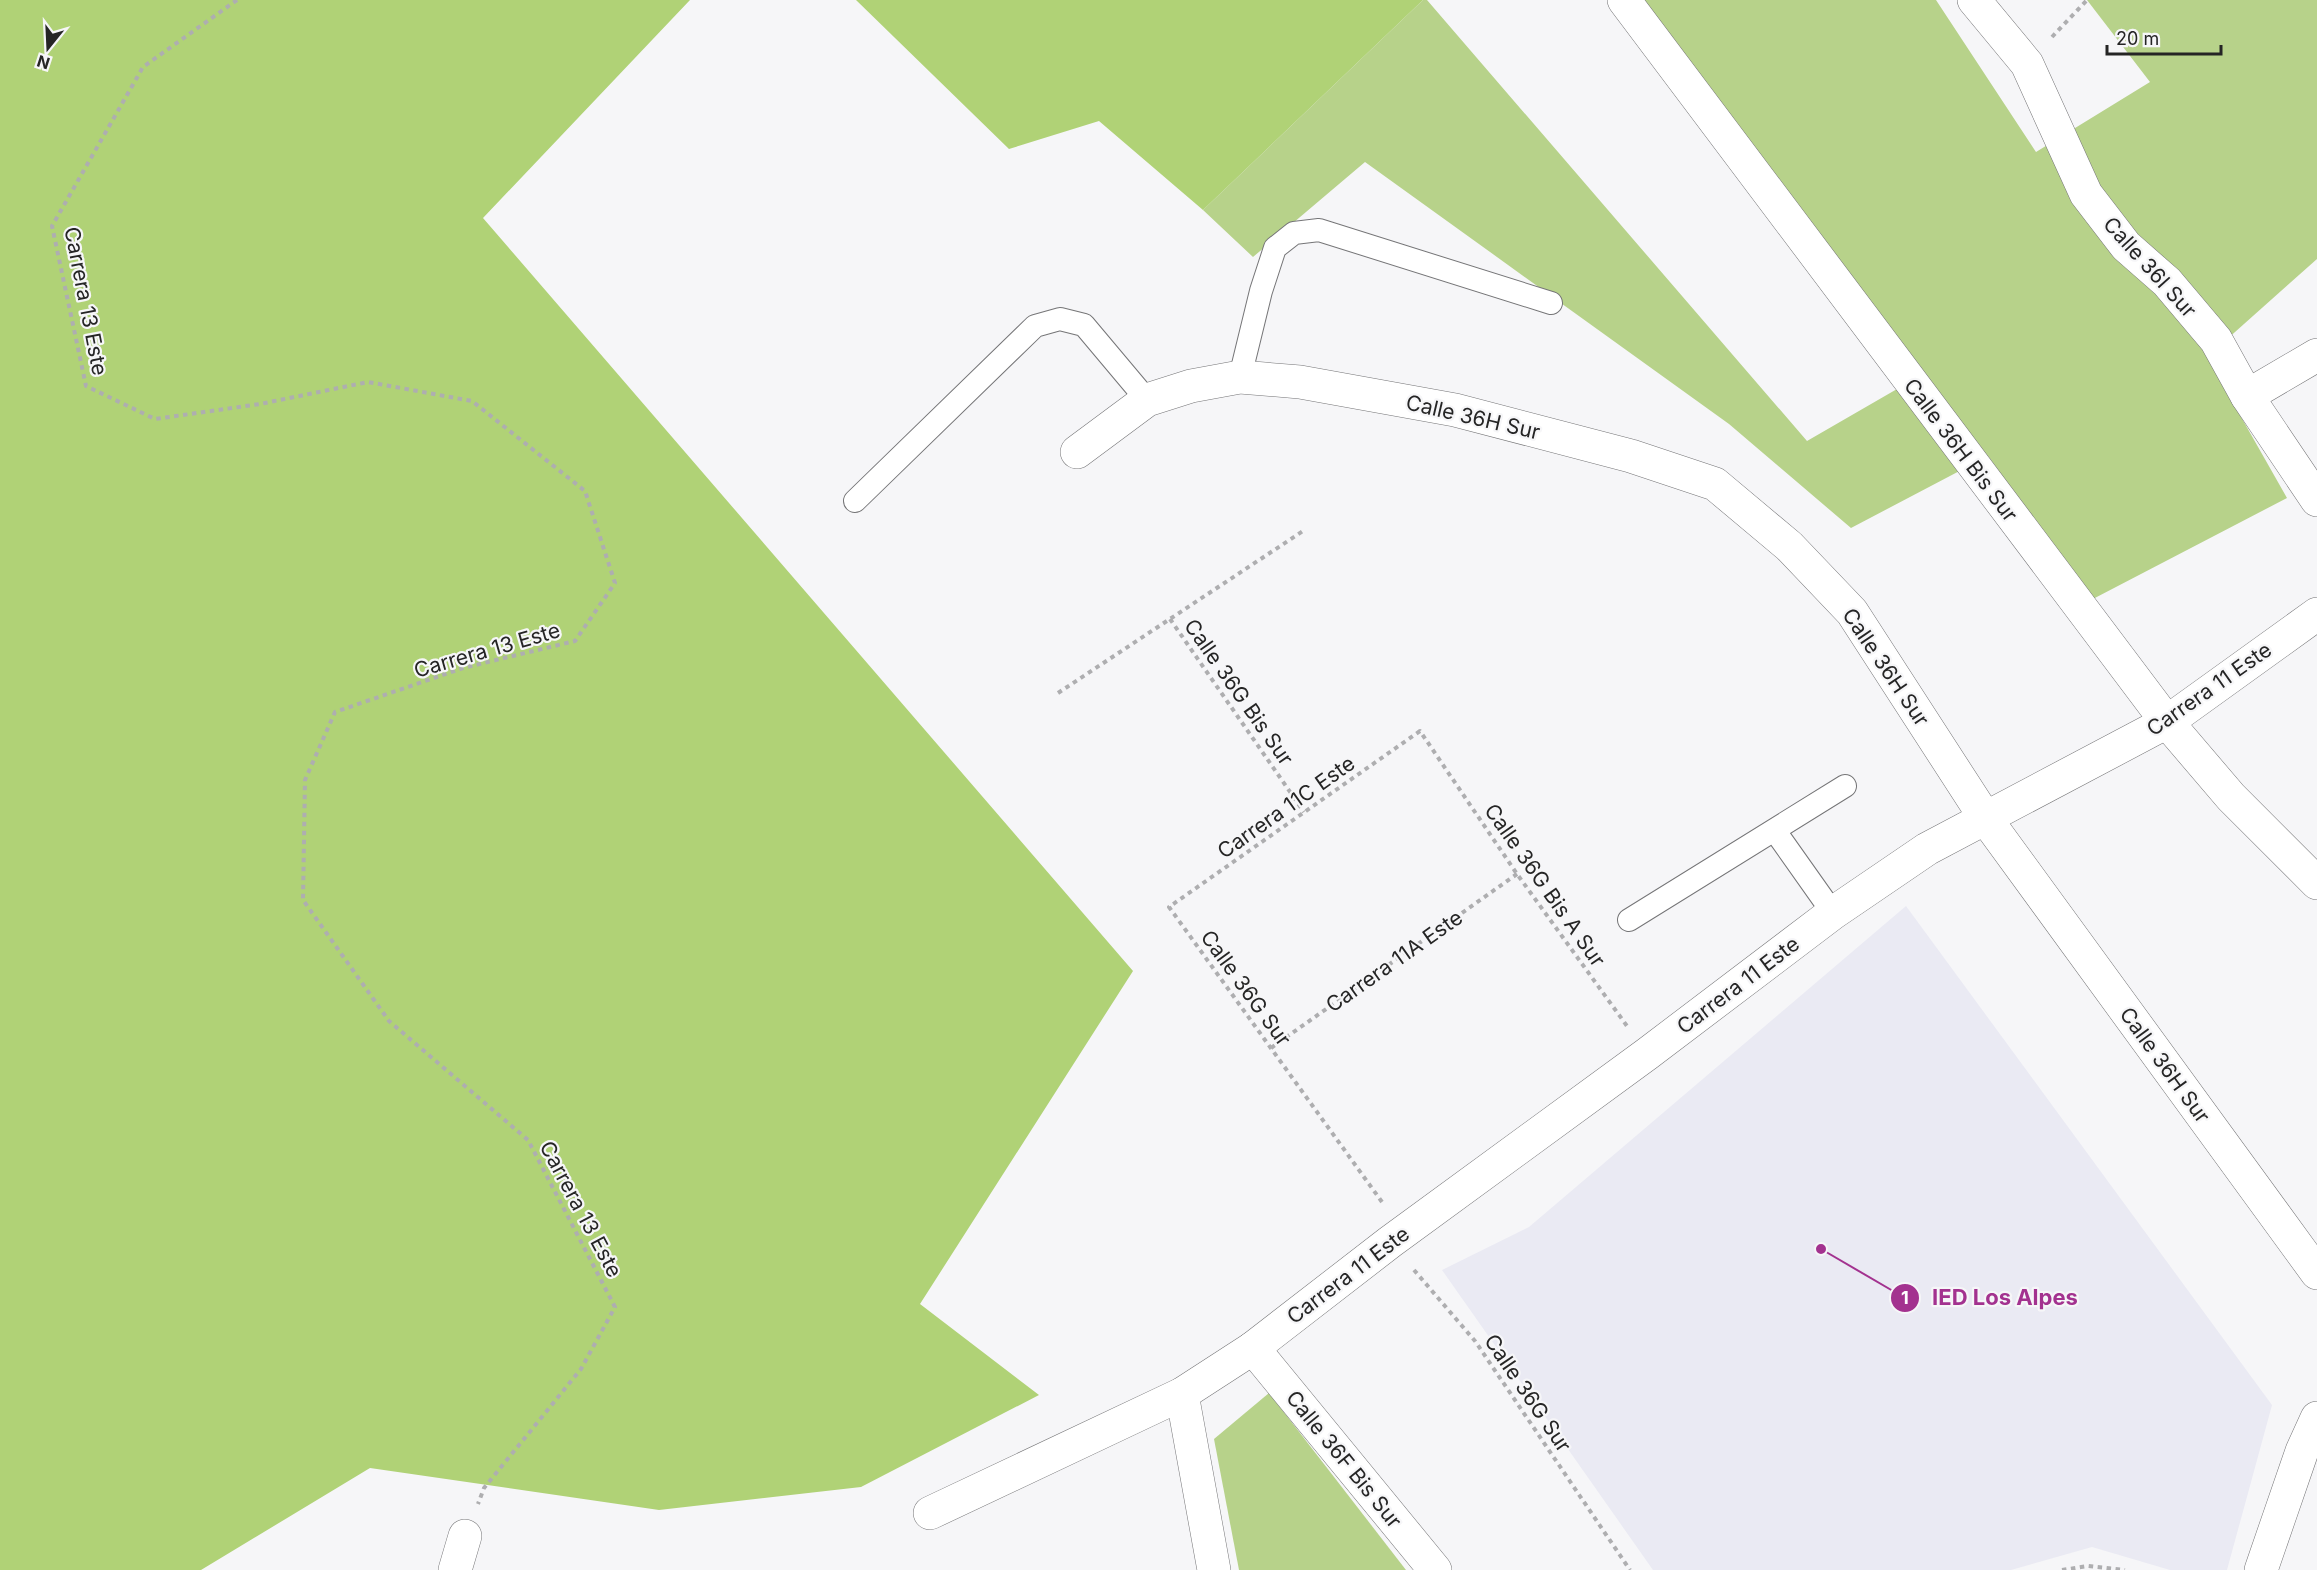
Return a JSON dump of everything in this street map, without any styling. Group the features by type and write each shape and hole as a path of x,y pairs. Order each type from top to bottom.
{"street":[{"name":"Calle 36H Bis Sur","path":"1624,0 2167,722 2230,797 2317,883"},
{"name":"Calle 36I Sur","path":"1974,0 2027,64 2086,194 2126,246 2167,282 2216,340 2247,396 2317,500"},
{"path":"2247,396 2317,355"},
{"name":"Calle 36H Sur","path":"1077,452 1147,400 1191,386 1240,377 1300,382 1455,410 1631,456 1715,484 1789,546 1852,612 1986,819 2317,1273"},
{"name":"Carrera 11 Este","path":"930,1513 1182,1394 1253,1348 1397,1237 1647,1054 1833,913 1927,849 2167,722 2317,614"},
{"name":"Calle 36F Bis Sur","path":"1253,1348 1436,1570"},
{"path":"1182,1394 1214,1570"},
{"path":"2261,1570 2301,1451 2317,1418"},
{"path":"454,1570 465,1536"}],"lane":[{"path":"1240,377 1261,291 1275,248 1294,233 1319,230 1551,303"},
{"path":"855,501 1035,326 1060,319 1084,325 1147,400"},
{"path":"1629,920 1845,786"},
{"path":"1774,831 1833,913"}],"path":[{"name":"Carrera 13 Este","path":"237,0 143,67 52,226 86,386 155,419 260,404 368,382 472,401 585,491 615,583 575,641 463,668 335,712 305,780 303,900 389,1021 528,1140 615,1307 580,1369 484,1488 465,1536"},
{"path":"2027,64 2087,0"},
{"path":"1058,693 1303,531"},
{"name":"Calle 36G Bis Sur","path":"1170,619 1304,812"},
{"name":"Carrera 11C Este","path":"1169,907 1420,731"},
{"name":"Calle 36G Bis A Sur","path":"1420,731 1517,874 1647,1054"},
{"name":"Carrera 11A Este","path":"1271,1048 1517,874"},
{"name":"Calle 36G Sur","path":"1169,907 1271,1048 1397,1237 1475,1341 1630,1570"},
{"path":"2062,1570 2088,1566 2125,1570"}],"shaded area":[{"path":"1906,906 2272,1405 2227,1570 2170,1570 2092,1547 2011,1570 1653,1570 1442,1270 1529,1227"}],"green space":[{"path":"0,0 690,0 483,218 1133,971 920,1304 1039,1395 861,1487 659,1510 370,1468 201,1570 0,1570"},
{"path":"856,0 1423,0 1203,210 1099,121 1009,149"},
{"path":"1423,0 1427,0 1807,441 1923,374 1632,0 1936,0 2036,152 2150,82 2087,0 2317,0 2317,259 2207,357 2287,498 2091,600 1988,456 1851,528 1729,424 1365,162 1253,257 1203,210"},
{"path":"1269,1393 1406,1570 1239,1570 1214,1439"}],"place":[{"name":"IED Los Alpes","path":"1821,1249"}]}
